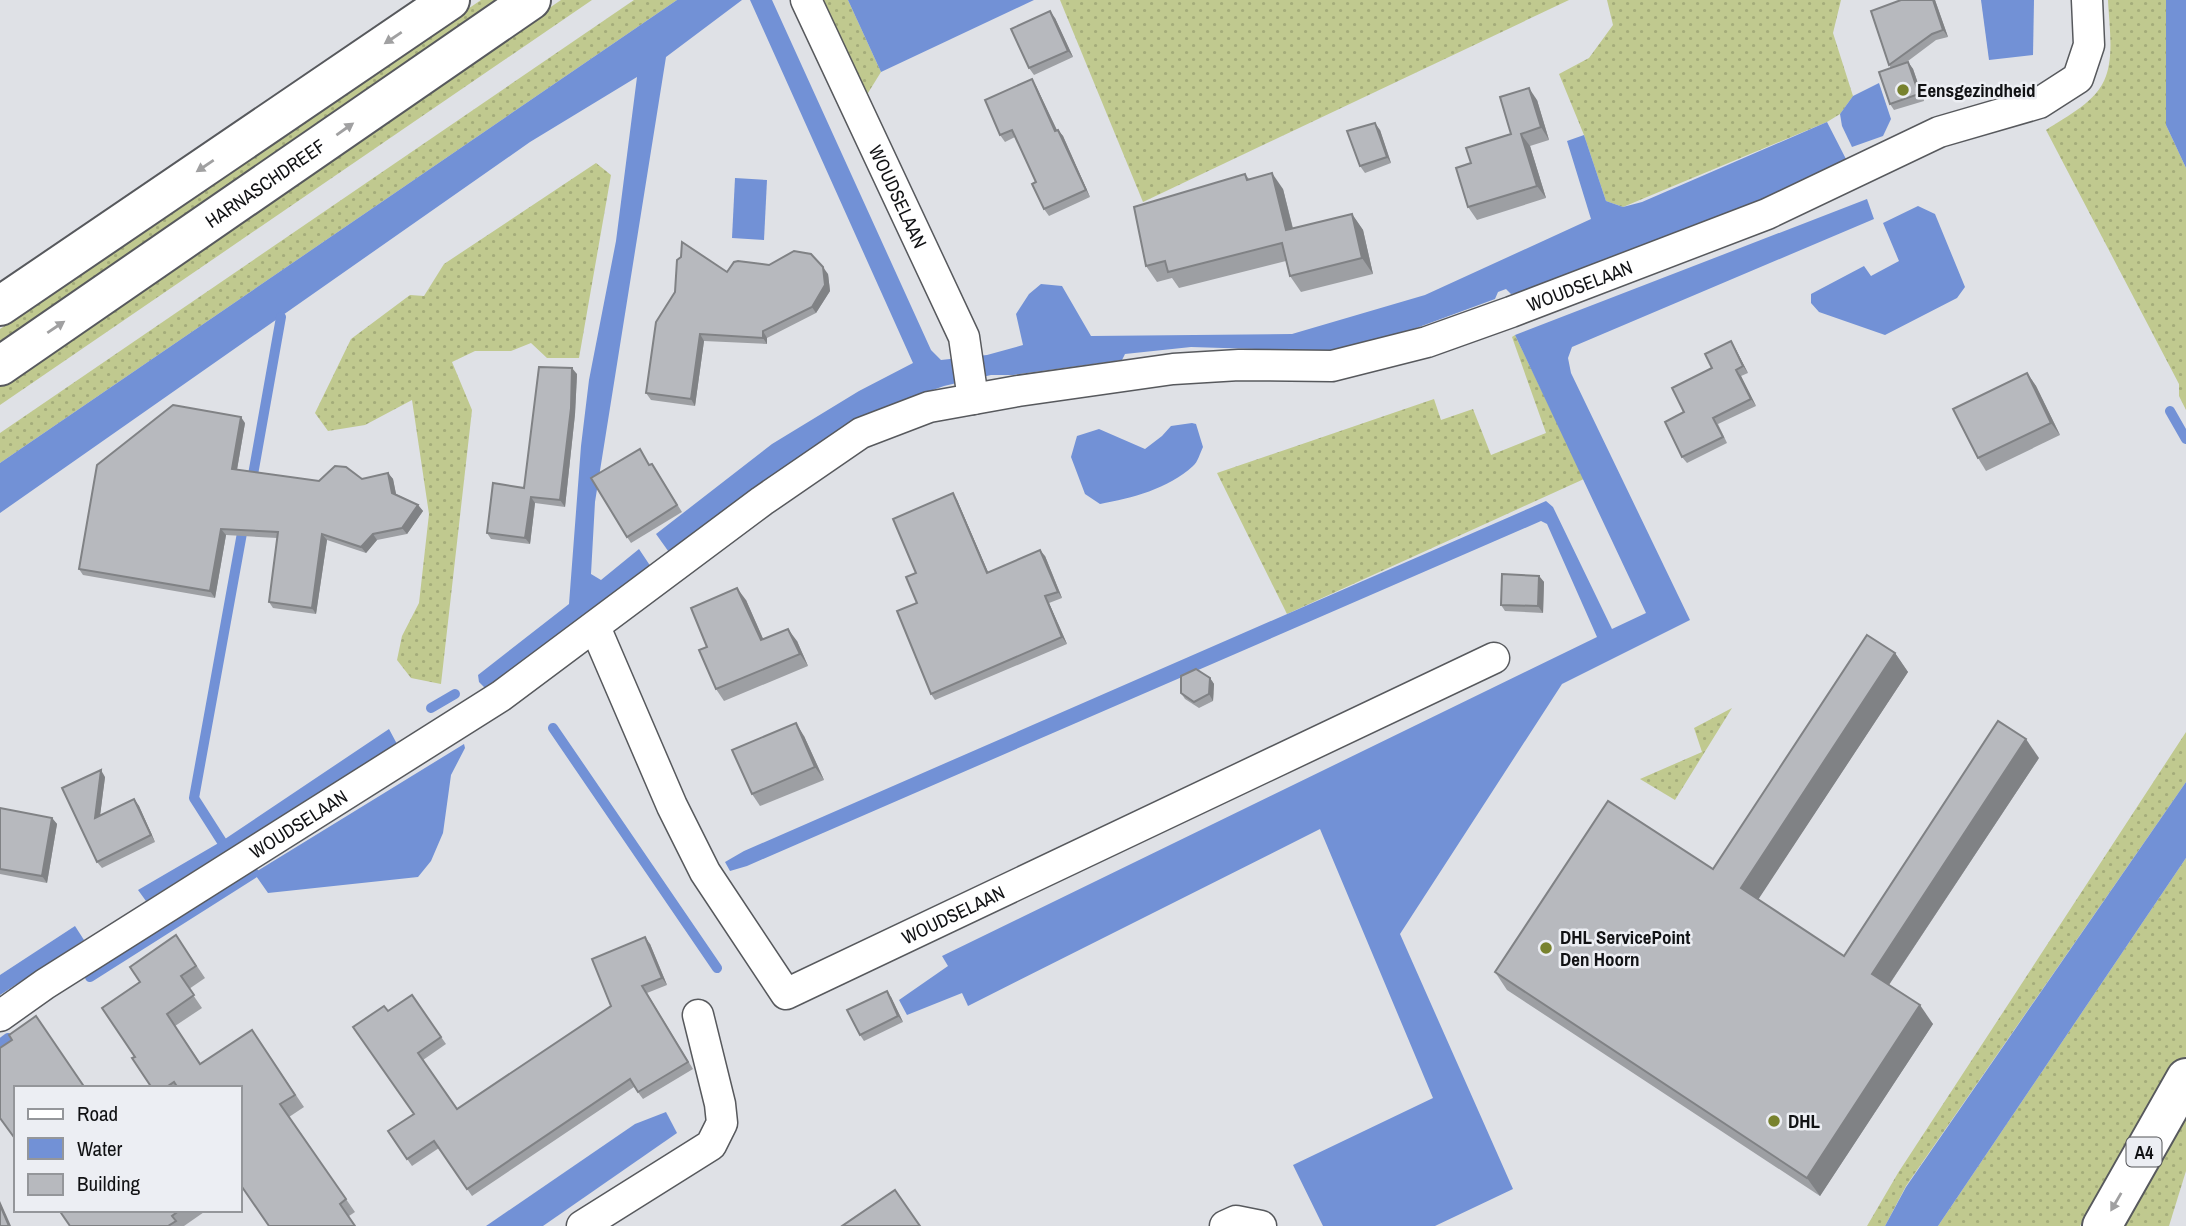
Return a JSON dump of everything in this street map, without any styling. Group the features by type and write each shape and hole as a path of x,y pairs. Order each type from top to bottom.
{"main road":[{"path":"0,306 450,0"},
{"name":"HARNASCHDREEF","path":"0,366 531,0"},
{"name":"A4","path":"2102,1226 2186,1079"}],"street":[{"name":"WOUDSELAAN","path":"806,0 964,337 972,393"},
{"name":"WOUDSELAAN","path":"0,1016 45,984 501,696 762,501 861,433 972,393 1172,369 1239,365 1332,366 1427,342 1768,214 1939,132 2039,103 2078,78 2089,45 2087,0"},
{"name":"WOUDSELAAN","path":"595,627 672,806 705,872 786,994 1494,658"},
{"path":"582,1226 711,1145 722,1123 720,1104 698,1015"},
{"path":"1225,1226 1237,1221 1261,1226"}],"green space":[{"path":"481,0 516,0 0,353 0,329"},
{"path":"561,0 592,0 0,405 0,383"},
{"path":"634,0 677,0 0,463 0,433"},
{"path":"817,0 848,0 881,72 863,101"},
{"path":"1060,0 1569,0 1143,202"},
{"path":"1607,0 1841,0 1833,33 1853,96 1840,114 1827,122 1623,207 1606,201 1584,135 1559,74 1589,58 1613,25"},
{"path":"2108,0 2166,0 2166,125 2186,168 2186,410 2179,396 2179,384 2046,130 2089,101 2102,85 2110,58"},
{"path":"596,163 611,175 579,358 547,358 531,343 511,351 475,351 452,362 472,410 441,684 411,678 397,660 402,636 419,603 429,514 412,400 365,425 328,431 315,413 351,339 410,295 424,296 444,264"},
{"path":"1515,335 1584,479 1287,614 1217,473 1434,399 1441,420 1473,409 1491,455 1546,433 1512,337"},
{"path":"1732,708 1675,800 1640,779 1702,752 1694,728"},
{"path":"2186,732 2186,782 1906,1186 1885,1226 1867,1226 1898,1173"},
{"path":"2186,858 2186,1056 2080,1226 1938,1226"},
{"path":"2186,1106 2186,1171 2169,1226 2116,1226"}],"water":[{"path":"677,0 742,0 666,57 595,502 591,574 601,580 639,549 651,567 569,631 485,688 479,682 478,675 569,604 589,380 616,241 637,77 530,142 0,513 0,463"},
{"path":"750,0 772,0 931,350 941,360 987,355 1023,345 1016,314 1029,294 1041,284 1062,286 1091,336 1292,334 1425,295 1591,219 1567,141 1584,135 1606,201 1623,207 1642,202 1827,122 1847,161 1747,208 1538,289 1511,294 1506,289 1498,292 1495,299 1362,348 1300,357 1291,350 1191,347 1125,354 1122,360 1013,375 991,375 944,386 891,405 796,459 671,555 656,534 772,444 859,391 913,363"},
{"path":"848,0 1034,0 881,72"},
{"path":"1981,0 2034,0 2033,55 1989,60"},
{"path":"2166,0 2186,0 2186,168 2166,125"},
{"path":"1879,83 1891,119 1883,136 1852,147 1842,126 1840,114 1853,96"},
{"path":"735,178 767,180 764,240 732,238"},
{"path":"1867,199 1874,219 1572,347 1568,358 1571,373 1690,620 1562,684 1400,934 1513,1189 1435,1226 1323,1226 1293,1165 1433,1098 1320,829 968,1006 962,993 907,1015 899,1000 948,966 942,956 1597,637 1547,524 1541,521 747,866 730,871 725,862 744,851 1546,501 1553,507 1612,629 1646,613 1515,335"},
{"path":"1918,206 1935,214 1965,287 1957,298 1885,335 1819,312 1811,303 1811,294 1864,266 1871,276 1899,261 1883,223"},
{"path":"1196,424 1203,447 1198,460 1183,474 1161,487 1112,502 1100,504 1085,494 1071,457 1077,436 1099,429 1145,449 1171,426"},
{"path":"389,729 397,744 146,901 138,890 222,841"},
{"path":"464,744 465,748 451,775 443,833 431,861 418,877 268,893 254,873"},
{"path":"2186,782 2186,858 1938,1226 1885,1226 1906,1187"},
{"path":"75,926 84,940 0,995 0,975"},
{"path":"666,1112 677,1133 543,1226 486,1226 635,1124"}],"building":[{"path":"1901,0 1933,0 1943,30 1932,34 1889,65 1871,11"},
{"path":"1050,11 1068,51 1029,68 1011,29"},
{"name":"Eensgezindheid","path":"1908,62 1919,94 1890,104 1879,72"},
{"path":"1032,79 1086,190 1044,209 1032,184 1036,182 1012,130 1000,135 985,100"},
{"path":"1529,88 1541,127 1521,134 1537,186 1468,207 1456,168 1471,163 1466,148 1511,134 1500,97"},
{"path":"1375,123 1387,157 1360,166 1347,131"},
{"path":"1272,173 1286,230 1352,214 1362,258 1290,276 1282,243 1168,272 1165,261 1146,266 1134,207 1245,174 1247,180"},
{"path":"682,242 727,272 734,262 738,261 769,265 794,251 811,254 823,267 825,285 812,307 763,331 763,338 700,334 691,399 646,393 656,322 675,292 677,260 681,257"},
{"path":"1731,341 1743,366 1736,370 1751,399 1713,418 1723,437 1682,457 1665,422 1684,412 1672,388 1712,368 1705,354"},
{"path":"539,367 572,368 571,408 560,500 531,497 525,538 487,533 493,483 524,488"},
{"path":"2027,373 2051,423 1978,458 1953,409"},
{"path":"173,405 241,417 232,469 319,481 335,466 346,467 362,479 388,473 392,493 418,505 402,528 373,534 361,547 322,534 312,608 269,602 278,532 221,529 210,591 79,569 97,465"},
{"path":"640,449 677,505 627,537 591,478"},
{"path":"953,493 987,573 1040,550 1058,592 1045,596 1062,637 931,694 897,611 917,603 906,577 916,573 893,519"},
{"path":"1502,574 1539,576 1538,606 1501,605"},
{"path":"737,588 761,640 788,629 800,654 716,689 699,650 707,647 691,608"},
{"path":"1867,635 1895,653 1741,888 1844,956 1998,721 2026,739 1872,974 1920,1005 1807,1178 1495,972 1608,801 1713,869"},
{"path":"1196,669 1210,678 1209,694 1194,702 1181,693 1181,676"},
{"path":"796,723 815,767 752,794 732,750"},
{"path":"101,770 95,818 134,799 151,835 97,862 62,788"},
{"path":"0,808 52,818 42,876 0,869"},
{"path":"176,935 196,966 181,976 194,995 167,1014 200,1064 252,1030 295,1095 280,1104 346,1199 340,1204 355,1226 269,1226 242,1187 242,1086 177,1086 174,1082 168,1086 151,1086 102,1008 140,982 130,967"},
{"path":"645,937 662,978 642,986 688,1062 638,1092 630,1079 467,1189 434,1141 407,1159 388,1131 414,1114 353,1027 384,1006 388,1011 412,995 441,1037 418,1053 457,1109 611,1006 592,959"},
{"path":"887,991 898,1016 860,1035 847,1010"},
{"path":"36,1016 84,1086 14,1086 14,1137 0,1118 0,1048 12,1040 9,1035"},
{"path":"895,1190 920,1226 842,1226"},
{"path":"0,1205 9,1226 0,1226"},
{"path":"60,1212 177,1212 172,1216 176,1221 168,1226 70,1226"}],"waterway":[{"path":"251,486 281,317"},
{"path":"2170,411 2186,439"},
{"path":"224,845 194,798 244,522"},
{"path":"431,708 455,694"},
{"path":"553,728 717,968"},
{"path":"90,977 254,873"},
{"path":"0,1044 8,1038"}],"place":[{"name":"Eensgezindheid","path":"1903,90"},
{"name":"DHL ServicePoint Den Hoorn","path":"1546,948"},
{"name":"DHL","path":"1774,1121"}]}
